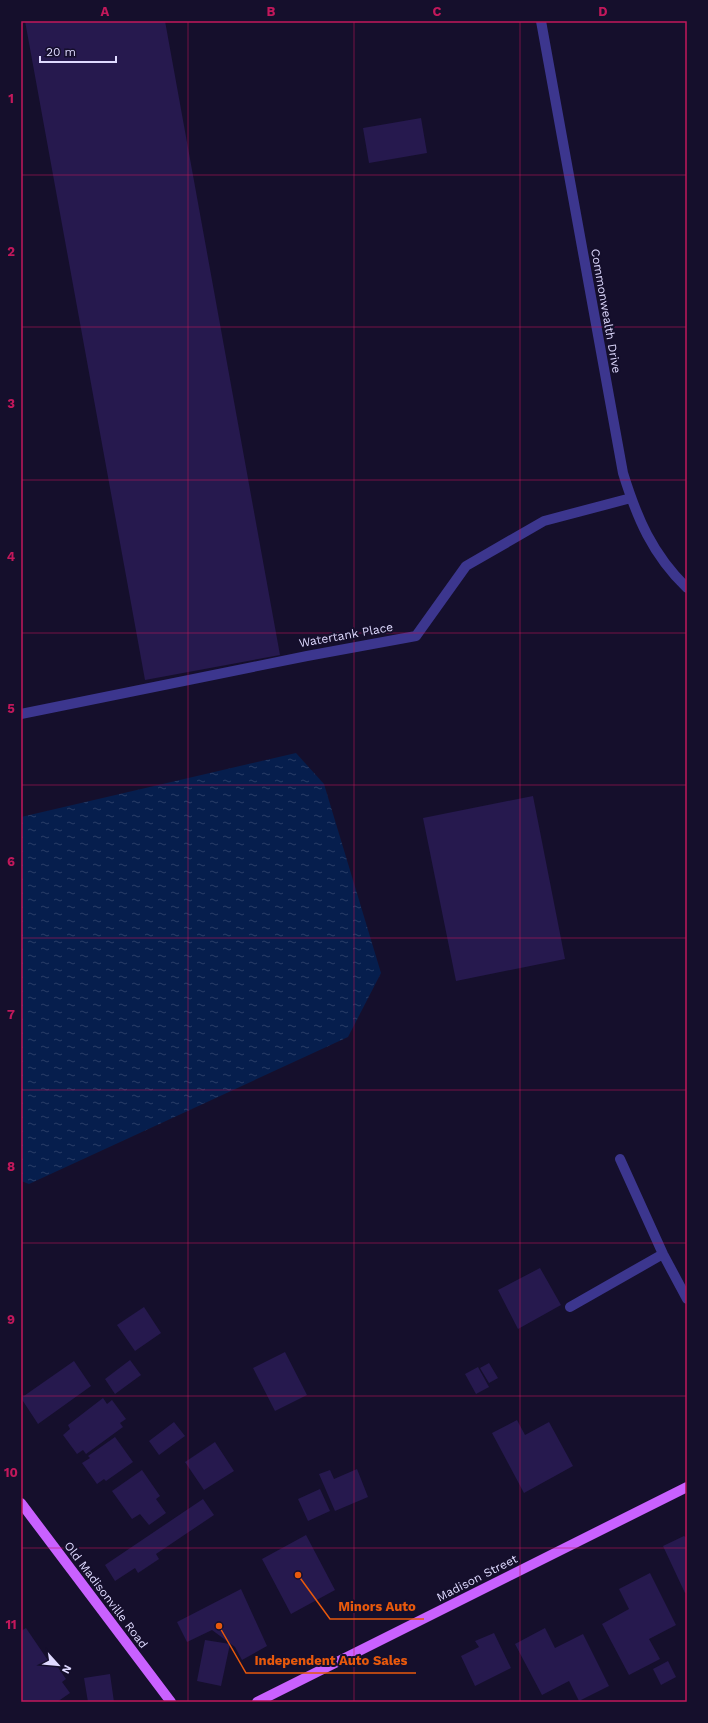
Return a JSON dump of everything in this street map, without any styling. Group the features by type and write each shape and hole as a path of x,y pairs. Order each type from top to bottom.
{"main road":[{"name":"Madison Street","path":"264,1701 687,1487"},
{"name":"Old Madisonville Road","path":"21,1503 171,1702"}],"street":[{"name":"Commonwealth Drive","path":"541,21 622,473 635,512 653,547 675,577 687,588"},
{"name":"Watertank Place","path":"21,714 306,656 416,636 466,566 544,521 631,498"},
{"path":"620,1159 663,1254 687,1299"},
{"path":"570,1307 663,1254"}],"water":[{"path":"296,753 324,784 381,973 348,1037 29,1184 21,1181 21,817"}],"building":[{"path":"25,21 165,21 280,655 145,680"},
{"path":"421,118 427,153 369,163 363,128"},
{"path":"533,796 565,959 456,981 423,818"},
{"path":"540,1268 561,1305 518,1329 498,1290"},
{"path":"144,1307 161,1333 135,1351 117,1325"},
{"path":"285,1352 307,1395 275,1411 253,1368"},
{"path":"130,1360 141,1375 115,1394 105,1379"},
{"path":"74,1361 91,1386 38,1424 21,1398"},
{"path":"489,1363 498,1378 489,1383 480,1368"},
{"path":"478,1367 489,1387 476,1394 465,1374"},
{"path":"103,1398 107,1404 112,1400 126,1419 120,1423 123,1427 86,1454 83,1450 77,1454 63,1435 70,1429 68,1425"},
{"path":"517,1420 525,1435 549,1422 573,1466 524,1493 492,1433"},
{"path":"174,1422 185,1436 159,1455 149,1441"},
{"path":"115,1437 133,1462 106,1481 104,1479 97,1484 82,1463 90,1458 88,1456"},
{"path":"215,1442 234,1471 204,1490 185,1462"},
{"path":"357,1469 368,1497 335,1511 319,1474 330,1470 334,1479"},
{"path":"142,1470 160,1496 156,1499 166,1513 149,1525 140,1514 132,1519 112,1491"},
{"path":"320,1489 330,1511 308,1521 298,1499"},
{"path":"203,1499 214,1515 156,1554 159,1559 138,1573 135,1568 115,1581 105,1565"},
{"path":"306,1535 335,1590 291,1614 262,1559"},
{"path":"684,1536 687,1538 687,1592 685,1593 663,1546"},
{"path":"650,1573 676,1625 649,1639 660,1659 629,1675 602,1624 629,1609 619,1589"},
{"path":"241,1589 267,1646 242,1660 235,1647 212,1630 187,1642 177,1622"},
{"path":"26,1628 47,1659 50,1656 66,1679 62,1682 70,1693 57,1702 21,1702 21,1631"},
{"path":"545,1628 555,1648 583,1634 609,1686 579,1701 569,1681 542,1695 515,1644"},
{"path":"494,1633 511,1668 475,1686 461,1656 479,1647 475,1641"},
{"path":"205,1640 230,1644 221,1686 197,1681"},
{"path":"668,1661 676,1677 661,1685 653,1669"},
{"path":"110,1674 114,1702 88,1702 84,1678"}],"place":[{"name":"Minors Auto","path":"298,1575"},
{"name":"Independent Auto Sales","path":"219,1626"}]}
